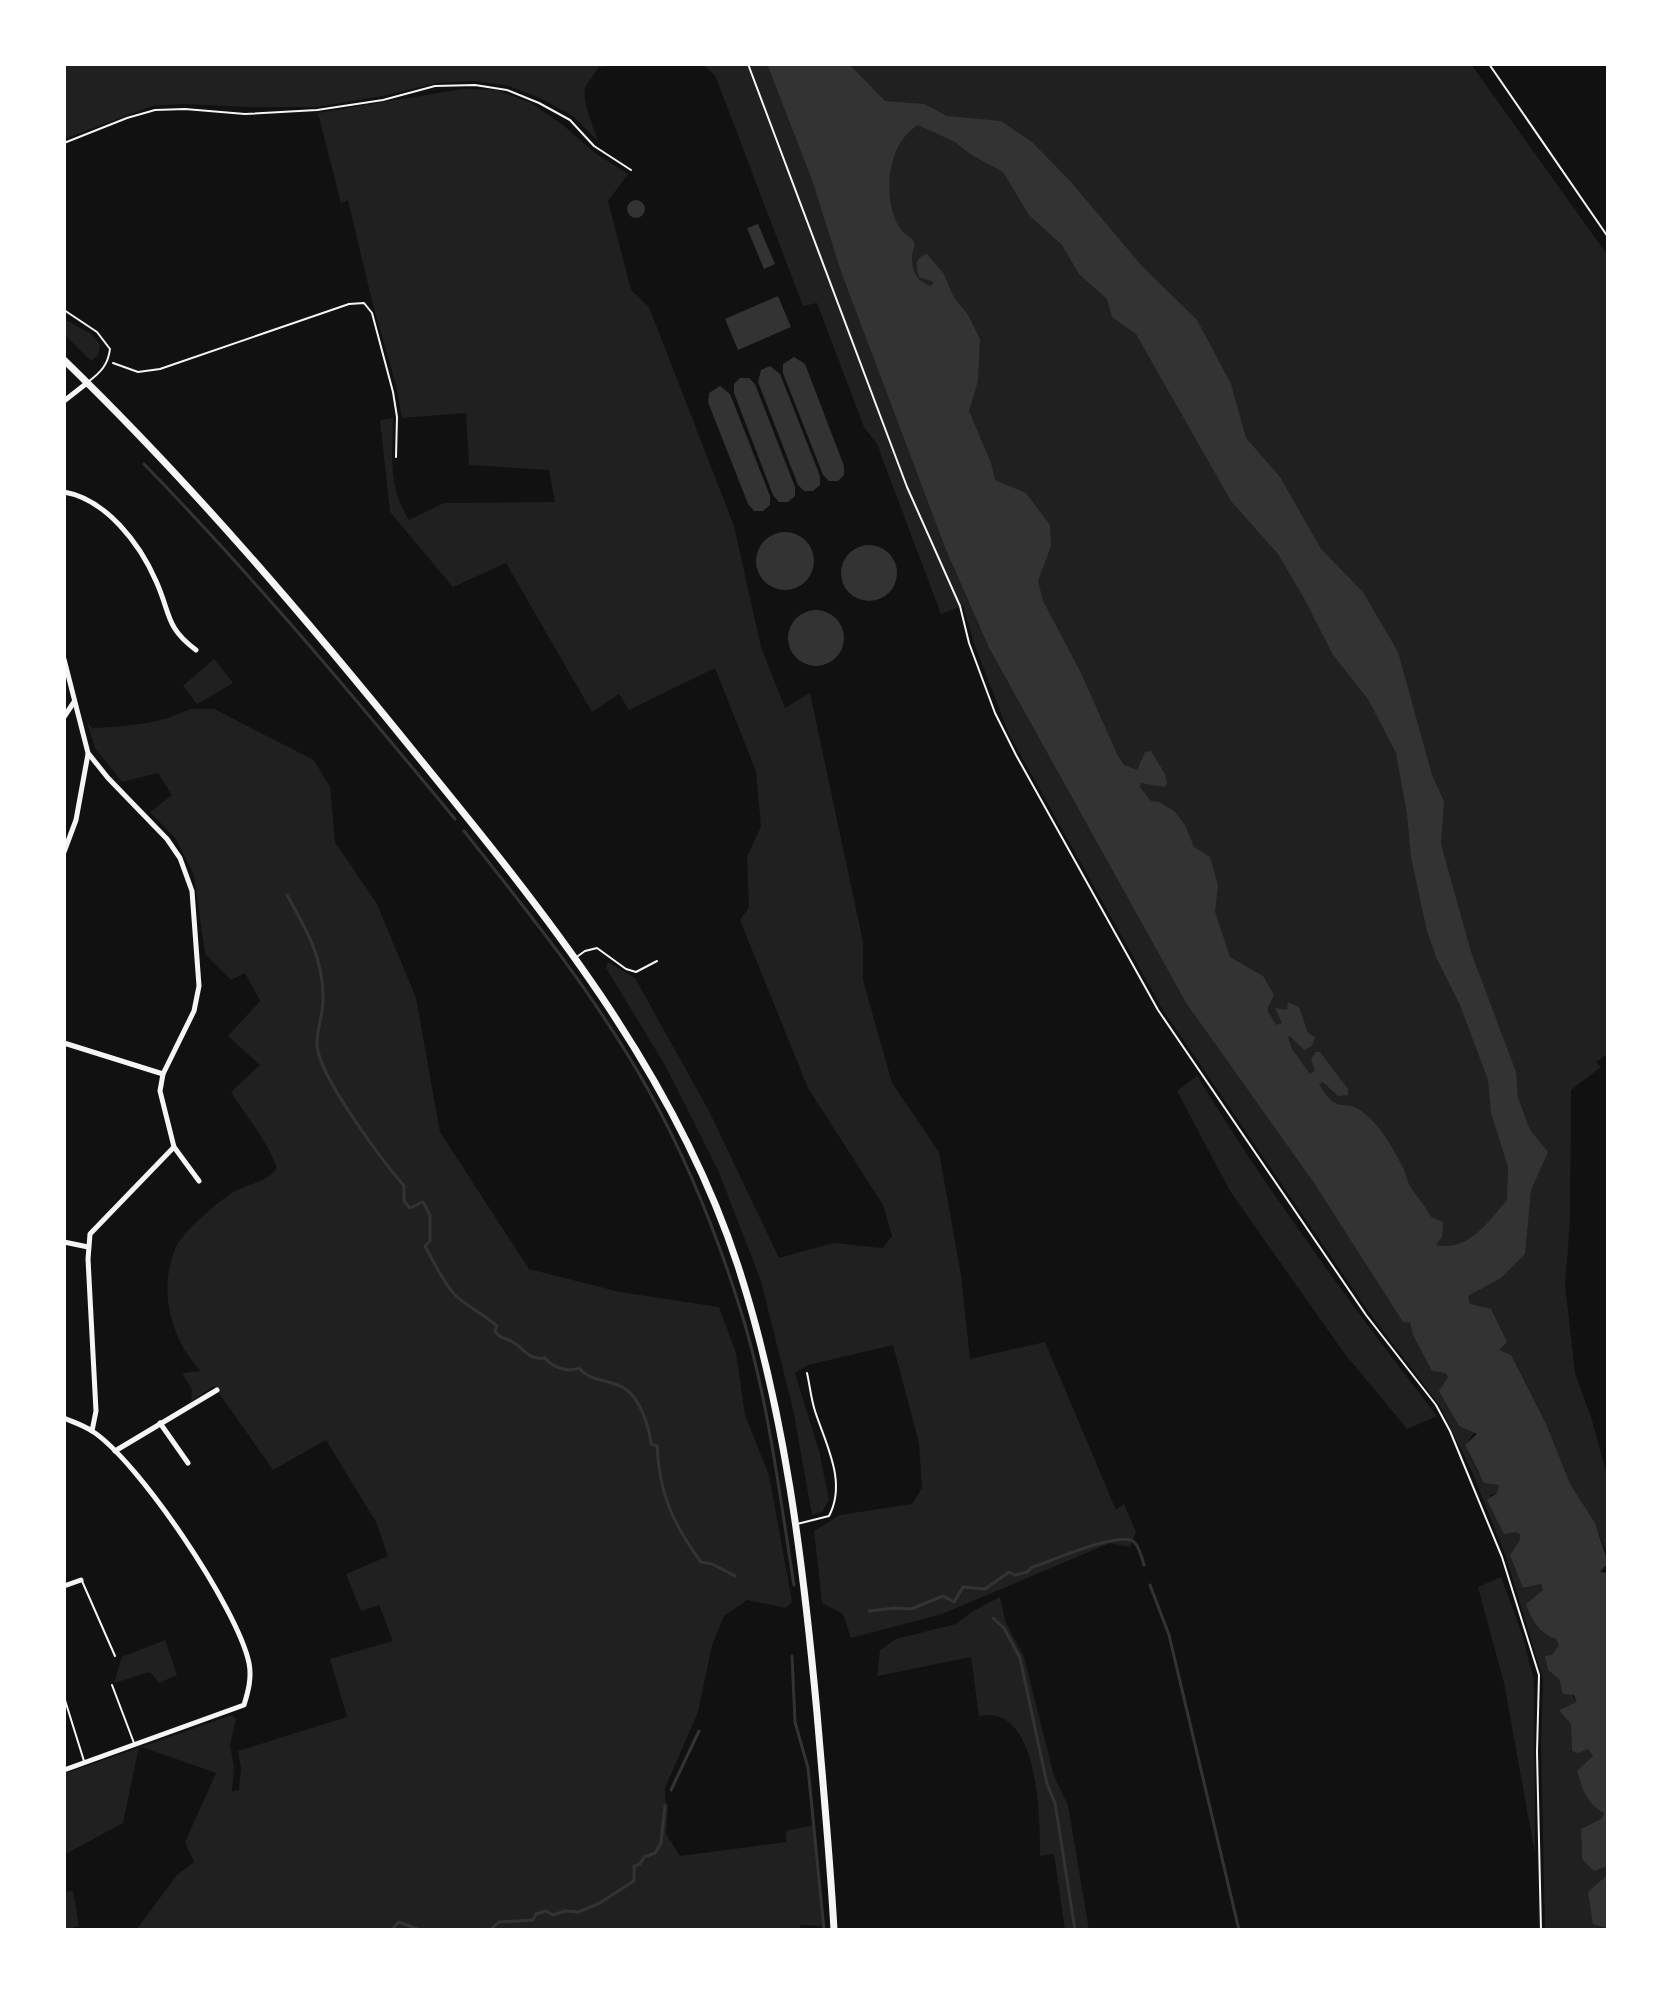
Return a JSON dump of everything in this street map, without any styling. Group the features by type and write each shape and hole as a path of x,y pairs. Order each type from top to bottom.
{"main road":[{"path":"64,360 252,560 381,711 512,872 575,958 663,1098 705,1183 737,1264 768,1369 785,1451 809,1612 834,1930"}],"street":[{"path":"64,401 87,383"},
{"path":"64,492 93,504 122,528 156,580 173,629 196,650"},
{"path":"64,659 88,753 76,820 64,852"},
{"path":"64,717 74,702"},
{"path":"88,753 167,839 180,858 192,891 199,986 194,1011 172,1062 163,1074 160,1091 174,1147 199,1181"},
{"path":"64,1043 163,1074"},
{"path":"92,1431 96,1411 88,1247 90,1234 174,1147"},
{"path":"64,1242 88,1247"},
{"path":"115,1451 217,1390"},
{"path":"64,1418 92,1431 115,1451 139,1479 210,1578 234,1622 250,1667 250,1683 244,1705 64,1770"},
{"path":"160,1423 188,1463"},
{"path":"64,1586 81,1580"}],"lane":[{"path":"64,143 155,110 245,114 317,110 383,100 435,86 475,85 507,90 539,103 570,120 594,146 631,170"},
{"path":"64,310 105,340 110,349 109,361 87,383"},
{"path":"575,958 597,948 626,969 636,972 657,961"},
{"path":"796,1525 829,1516 837,1494 835,1468 814,1406 807,1373"},
{"path":"81,1580 115,1656"},
{"path":"112,1685 134,1743"},
{"path":"64,1697 84,1762"}],"path":[{"path":"748,64 907,487 960,606 969,643 995,713 1016,755 1158,1010 1366,1315 1436,1405 1450,1431 1502,1557 1539,1675 1537,1752 1541,1930"},
{"path":"1489,64 1608,237"},
{"path":"109,361 138,372 160,369 349,304 364,303 372,313 393,392 397,417 396,457"}],"shaded area":[{"path":"64,64 622,64 599,67 585,89 587,108 598,141 573,116 540,98 509,86 474,81 437,83 317,107 152,106 64,139"},
{"path":"702,64 767,64 813,183 841,272 946,550 989,648 1186,1003 1314,1183 1403,1321 1410,1322 1438,1372 1448,1377 1440,1392 1459,1426 1475,1432 1465,1445 1478,1473 1500,1484 1497,1493 1490,1495 1515,1532 1520,1533 1523,1588 1541,1584 1543,1590 1527,1604 1529,1610 1541,1630 1557,1639 1560,1645 1552,1655 1559,1679 1578,1702 1571,1724 1572,1751 1588,1748 1593,1756 1604,1812 1603,1817 1581,1829 1582,1858 1594,1871 1607,1867 1608,1874 1588,1893 1608,1930 1545,1930 1541,1744 1543,1679 1506,1557 1472,1472 1440,1406 1368,1311 1163,1010 1009,734 963,606 941,614 877,444 864,427 817,303 803,306 715,75"},
{"path":"767,64 849,64 885,101 924,104 947,116 1001,121 1032,142 1071,182 1141,265 1197,320 1231,384 1246,438 1280,477 1321,549 1363,592 1398,652 1432,775 1444,801 1441,844 1471,952 1516,1072 1518,1098 1530,1130 1548,1152 1531,1190 1525,1254 1501,1278 1468,1296 1470,1304 1491,1309 1507,1342 1499,1350 1511,1355 1546,1424 1570,1484 1595,1523 1608,1563 1600,1572 1608,1573 1608,1873 1606,1867 1594,1871 1582,1859 1581,1829 1602,1818 1604,1813 1589,1800 1577,1771 1593,1756 1588,1749 1579,1753 1572,1751 1571,1724 1559,1710 1577,1702 1574,1695 1563,1694 1559,1679 1548,1670 1545,1656 1552,1655 1559,1645 1556,1639 1537,1626 1526,1604 1543,1590 1541,1584 1523,1588 1510,1555 1520,1540 1520,1534 1504,1534 1487,1500 1497,1493 1499,1485 1484,1483 1465,1445 1477,1434 1459,1426 1439,1391 1448,1377 1445,1373 1432,1371 1413,1335 1410,1322 1403,1322 1314,1183 1186,1003 989,648 946,550 841,272 813,183","holes":["918,125 955,142 1003,172 1029,215 1062,245 1079,274 1107,299 1112,317 1136,334 1231,501 1278,554 1333,655 1368,699 1396,753 1411,857 1427,931 1460,1005 1488,1080 1491,1113 1508,1167 1507,1200 1467,1240 1447,1246 1436,1245 1442,1237 1443,1222 1431,1217 1409,1184 1382,1132 1357,1108 1336,1104 1326,1094 1319,1084 1323,1082 1338,1096 1348,1095 1348,1089 1320,1052 1316,1052 1311,1059 1315,1070 1310,1074 1292,1049 1288,1037 1304,1050 1312,1046 1315,1037 1308,1033 1299,1007 1288,1002 1287,1010 1275,1008 1282,1023 1276,1025 1267,1010 1274,995 1263,976 1230,957 1215,912 1218,885 1210,857 1194,847 1185,825 1174,811 1151,801 1140,787 1141,783 1165,787 1167,783 1151,751 1145,752 1137,770 1124,765 1118,756 1080,671 1043,601 1038,581 1051,546 1050,525 1026,493 995,480 969,411 978,381 980,339 967,313 954,298 944,274 927,254 918,260 918,273 919,277 934,282 931,286 917,276 912,263 913,240 899,227 890,201 890,172 900,144 908,133"]},
{"path":"823,64 1471,64 1608,256 1608,1054 1596,1062 1601,1067 1571,1090 1570,1222 1565,1284 1575,1373 1608,1479 1608,1556 1599,1534 1112,801"},
{"path":"463,89 497,90 531,103 595,153 628,174 608,201 631,290 649,307 734,526 761,647 785,708 810,693 863,942 863,980 892,1083 939,1152 961,1275 970,1359 1045,1342 1116,1510 1124,1504 1136,1532 1130,1547 1110,1543 942,1614 851,1638 843,1614 822,1603 814,1531 840,1515 912,1504 922,1488 919,1443 893,1345 808,1365 795,1373 819,1451 829,1500 822,1512 812,1515 793,1409 761,1281 718,1170 665,1065 606,968 608,962 635,978 709,1111 779,1258 833,1243 883,1248 892,1236 883,1205 808,1088 740,920 749,907 747,857 761,826 756,771 715,668 629,710 619,694 592,712 506,563 453,587 390,512 380,420 393,418 394,483 409,520 444,503 555,502 549,470 469,465 466,413 402,418 348,200 341,203 318,113"},
{"path":"636,200 645,209 636,218 627,209"},
{"path":"758,224 775,264 764,269 747,228"},
{"path":"778,296 791,327 738,350 725,319"},
{"path":"64,319 91,334 100,345 98,355 91,361 64,334"},
{"path":"794,357 805,364 844,466 844,475 838,481 829,481 823,475 783,373 783,364"},
{"path":"770,366 780,374 820,476 820,485 813,491 804,491 798,485 758,382 761,370"},
{"path":"740,378 749,378 755,384 795,487 795,496 788,502 779,502 773,495 734,393 734,384"},
{"path":"720,386 730,394 770,496 770,505 763,511 754,511 748,504 708,402 709,393"},
{"path":"785,532 796,534 805,541 812,550 812,572 805,581 796,588 785,590 774,588 765,581 758,572 756,561 758,550 765,541 774,534"},
{"path":"869,545 889,553 897,573 889,593 869,601 849,593 841,573 849,553"},
{"path":"816,610 836,618 844,638 836,658 816,666 796,658 788,638 796,618"},
{"path":"214,659 233,683 197,704 183,686"},
{"path":"190,709 214,709 314,760 330,787 335,842 377,904 416,998 440,1132 529,1269 620,1292 719,1307 736,1353 745,1415 769,1475 792,1602 786,1608 747,1600 724,1616 712,1645 698,1712 665,1788 668,1805 666,1834 680,1856 786,1842 786,1831 813,1825 822,1926 800,1925 800,1930 136,1930 177,1875 194,1862 185,1842 216,1773 141,1747 232,1715 236,1719 230,1745 234,1767 232,1791 239,1790 241,1768 238,1751 347,1717 330,1659 393,1641 379,1605 361,1611 346,1574 388,1556 376,1522 326,1440 273,1470 214,1386 191,1401 192,1390 182,1373 201,1371 181,1344 170,1312 168,1278 171,1261 181,1239 230,1194 268,1177 277,1168 231,1092 260,1065 228,1036 260,1001 245,973 231,980 205,954 194,875 176,839 150,812 172,795 158,773 122,782 95,748 87,722 92,728 130,725 154,722"},
{"path":"1197,1076 1312,1249 1437,1416 1407,1429 1344,1353 1230,1191 1177,1091"},
{"path":"1501,1577 1522,1634 1534,1680 1535,1854 1504,1683 1478,1587"},
{"path":"1000,1597 1005,1621 1024,1657 1054,1776 1068,1805 1089,1930 1065,1930 1054,1854 1040,1856 1037,1791 1025,1744 1014,1727 999,1717 979,1716 971,1657 877,1676 880,1650 896,1639 956,1624"},
{"path":"165,1640 177,1675 159,1683 150,1672 114,1683 122,1657"},
{"path":"139,1748 123,1823 64,1855 64,1774"},
{"path":"1608,1874 1608,1928 1593,1924 1588,1892"},
{"path":"73,1891 79,1926 64,1930 64,1892"}],"waterway":[{"path":"144,464 342,683 455,819"},
{"path":"464,831 586,991 630,1058 664,1118 700,1197 721,1250 758,1374 794,1585"},
{"path":"287,895 307,932 320,969 323,1003 317,1046 321,1060 353,1118 404,1186 404,1201 410,1208 423,1202 430,1215 430,1241 425,1246 447,1285 456,1296 497,1326 495,1331 499,1335 531,1356 545,1358 560,1368 579,1368 632,1395 644,1415 651,1444 657,1446 664,1493 683,1534 701,1562 735,1576"},
{"path":"869,1611 911,1609 943,1596 954,1602 963,1587 985,1589 1009,1572 1015,1575 1027,1572 1068,1554 1115,1540 1134,1542 1144,1565"},
{"path":"1150,1585 1169,1635 1239,1930"},
{"path":"993,1618 1004,1628 1020,1658 1047,1784 1055,1803 1075,1930"},
{"path":"792,1656 795,1722 808,1768 824,1930"},
{"path":"671,1790 699,1731"},
{"path":"490,1930 499,1922 533,1920 536,1914 546,1911 553,1915 565,1911 578,1912 598,1904 634,1881 634,1866 655,1853 661,1843 665,1806"},
{"path":"391,1930 399,1922 420,1930"},
{"path":"477,1930 484,1930"}]}
